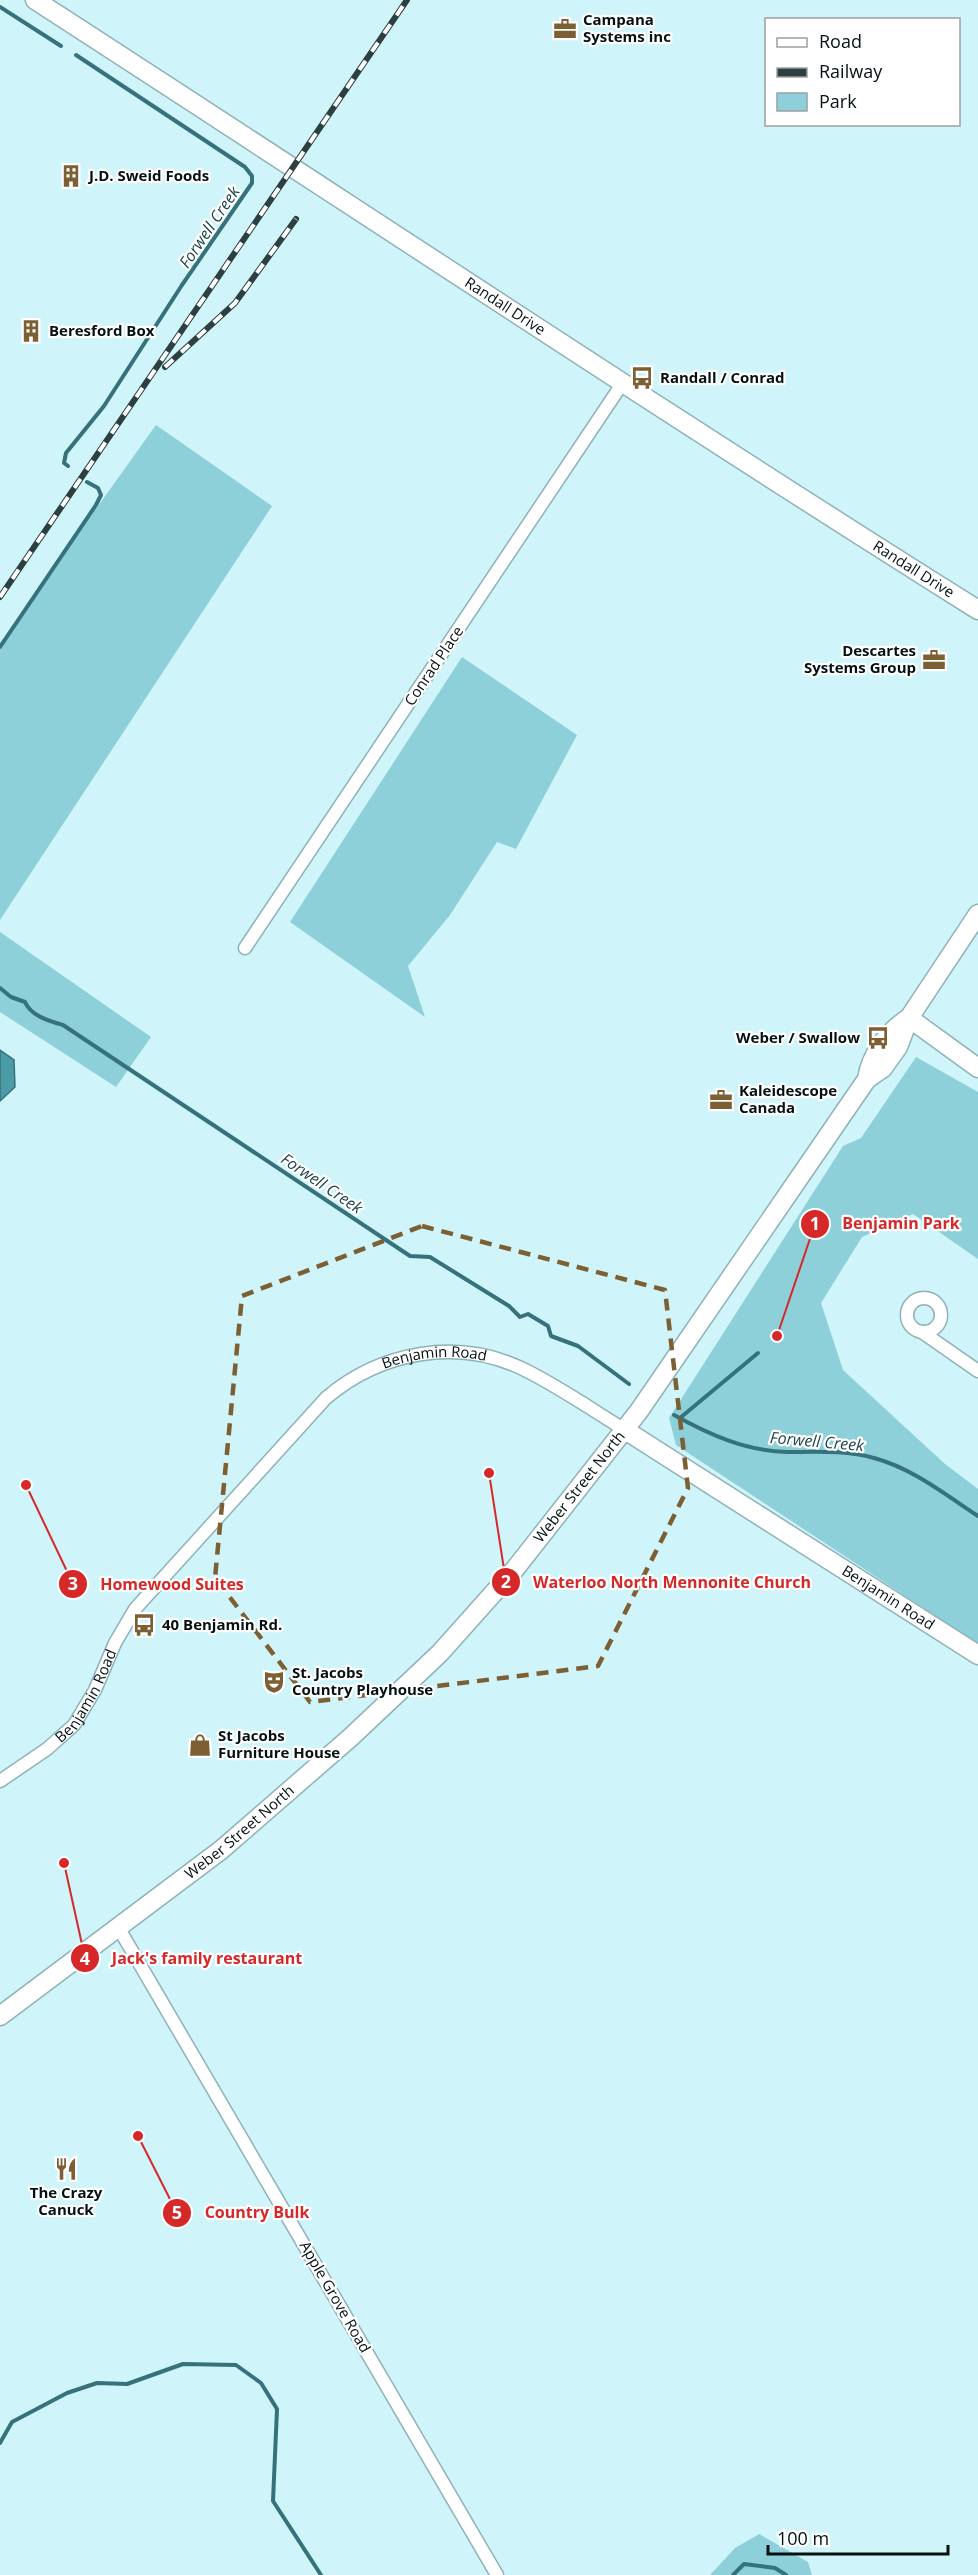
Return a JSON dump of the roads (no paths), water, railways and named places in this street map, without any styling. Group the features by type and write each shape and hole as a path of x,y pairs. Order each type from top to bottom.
{"street":[{"name":"Randall Drive","path":"35,0 293,166 622,384 978,610"},
{"name":"Conrad Place","path":"245,948 622,384"},
{"name":"Weber Street North","path":"0,2016 221,1850 351,1737 440,1653 515,1569 625,1430 729,1283 867,1079 871,1062 898,1025 909,1018 978,914"},
{"path":"909,1018 978,1068"},
{"path":"922,1332 978,1371"},
{"name":"Benjamin Road","path":"0,1780 47,1749 74,1725 95,1690 115,1643 135,1609 326,1398 353,1377 405,1356 454,1352 486,1357 522,1369 625,1430 978,1655"},
{"name":"Apple Grove Road","path":"118,1927 497,2575"}],"waterway":[{"name":"Forwell Creek","path":"0,7 61,46"},
{"name":"Forwell Creek","path":"68,466 64,463 66,453 104,406 182,285 252,183 252,176 245,167 76,55"},
{"name":"Forwell Creek","path":"0,647 96,505 101,495 98,488 87,482"},
{"name":"Forwell Creek","path":"0,988 11,997 25,1002 32,1011 46,1020 63,1025 410,1256 430,1257 509,1306 520,1317 528,1314 548,1326 551,1336 578,1346 629,1384"},
{"name":"Forwell Creek","path":"680,1418 758,1353"},
{"name":"Forwell Creek","path":"674,1415 729,1441 757,1449 830,1452 874,1458 902,1468 978,1516"},
{"path":"0,2443 12,2422 67,2393 97,2383 127,2384 183,2364 236,2365 261,2383 277,2409 273,2501 321,2575"},
{"path":"733,2575 744,2564 775,2568 786,2575"}],"railway":[{"path":"0,597 407,0"},
{"path":"165,367 235,303 296,219"}],"place":[{"name":"Campana Systems inc","path":"565,29"},
{"name":"J.D. Sweid Foods","path":"71,176"},
{"name":"Beresford Box","path":"31,331"},
{"name":"Randall / Conrad","path":"642,378"},
{"name":"Descartes Systems Group","path":"934,660"},
{"name":"Weber / Swallow","path":"878,1038"},
{"name":"Kaleidescope Canada","path":"721,1100"},
{"name":"Benjamin Park","path":"777,1336"},
{"name":"Waterloo North Mennonite Church","path":"489,1473"},
{"name":"Homewood Suites","path":"26,1485"},
{"name":"40 Benjamin Rd.","path":"144,1625"},
{"name":"St. Jacobs Country Playhouse","path":"274,1682"},
{"name":"St Jacobs Furniture House","path":"200,1745"},
{"name":"Jack's family restaurant","path":"64,1863"},
{"name":"Country Bulk","path":"138,2136"},
{"name":"The Crazy Canuck","path":"66,2169"}]}
